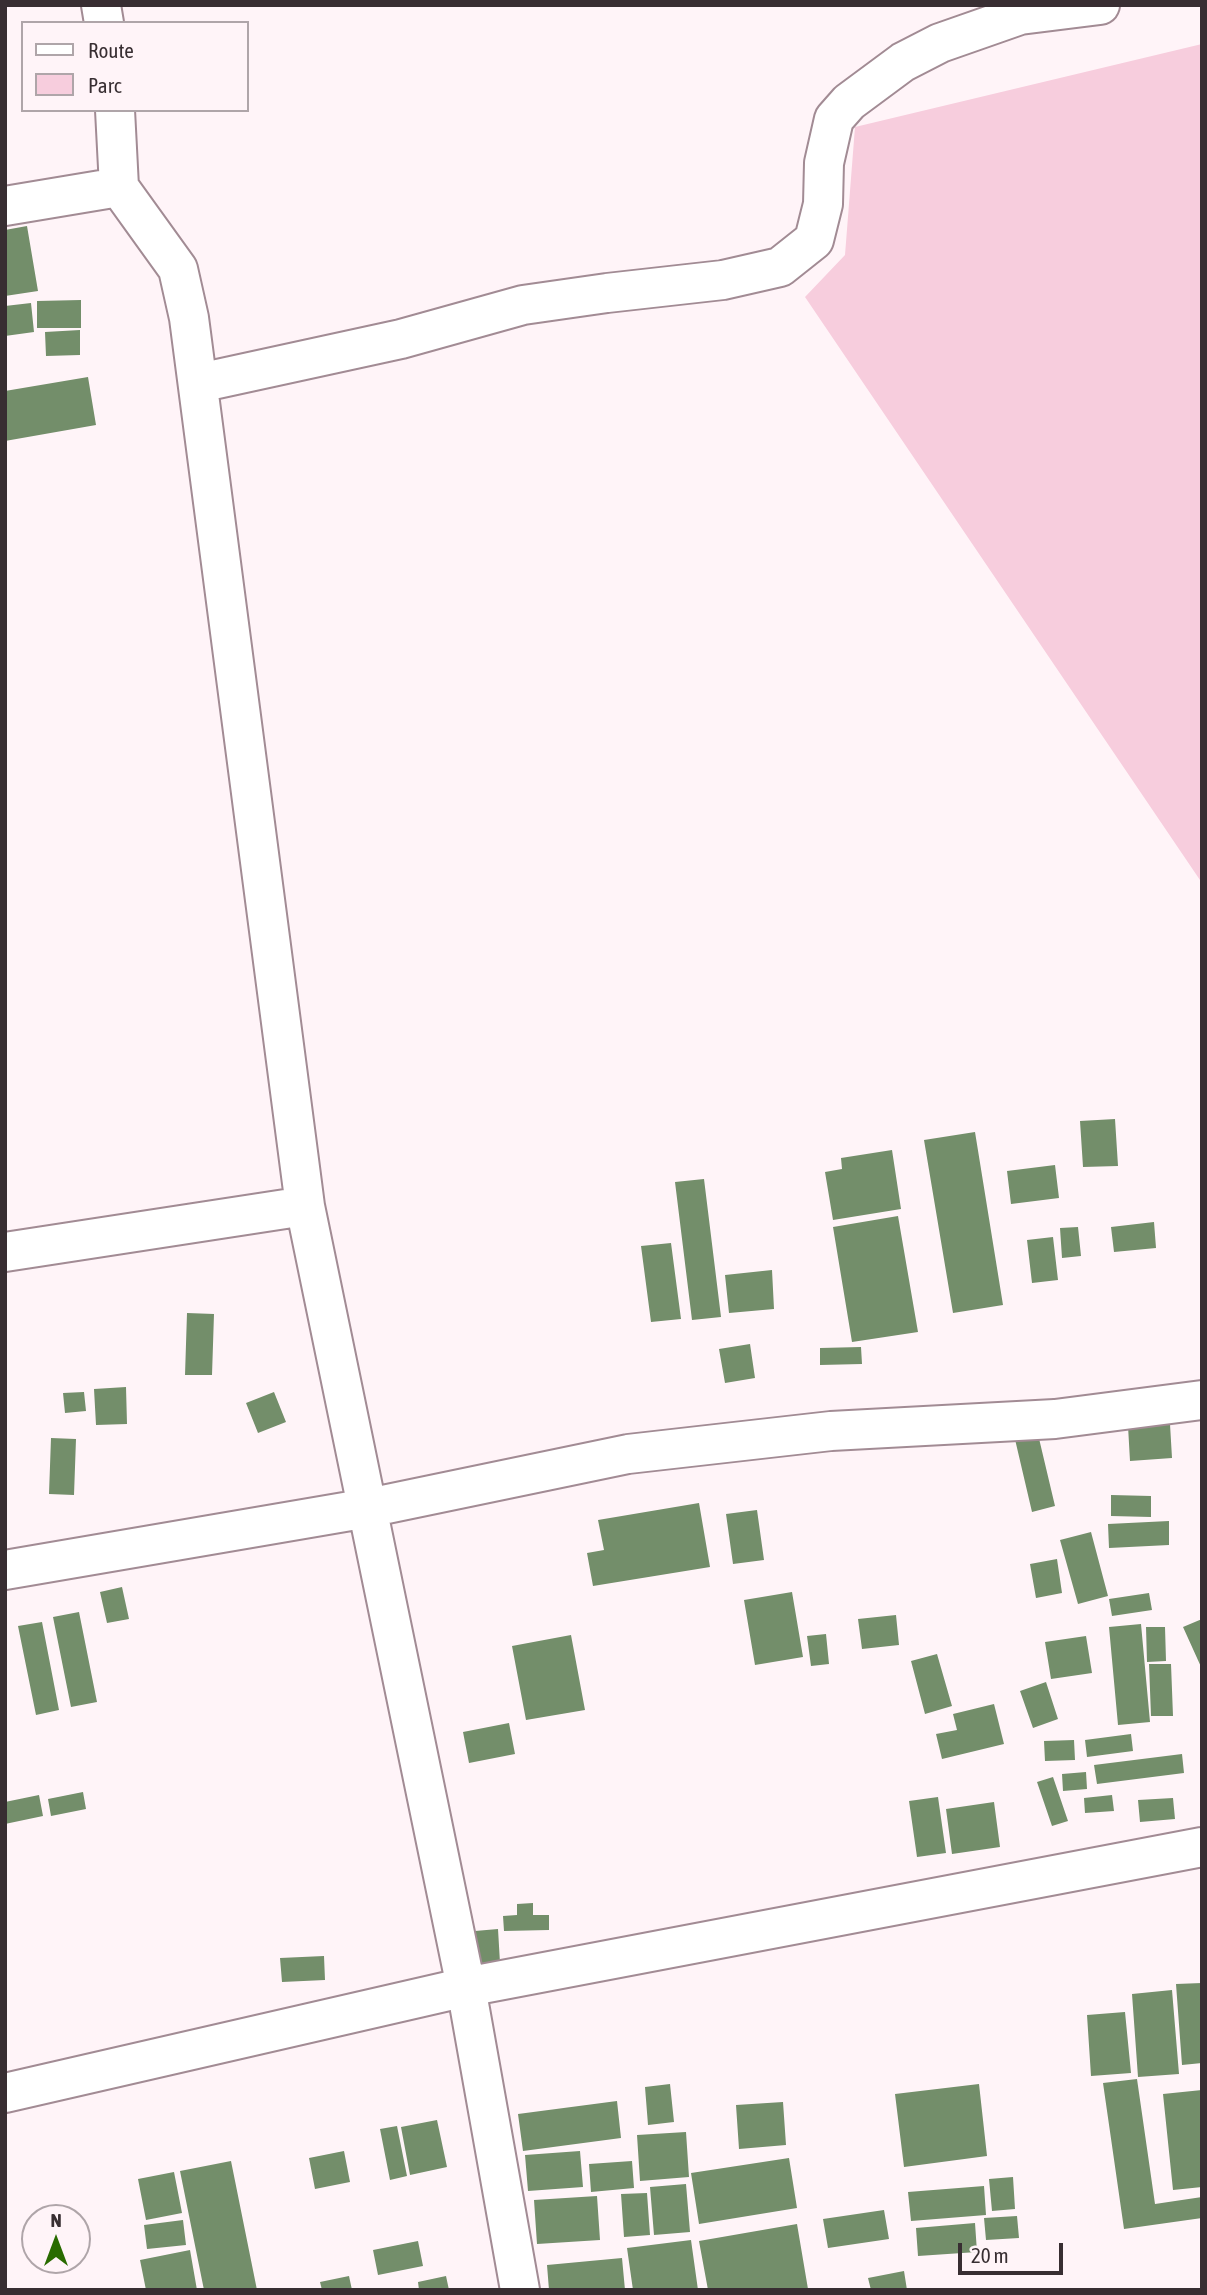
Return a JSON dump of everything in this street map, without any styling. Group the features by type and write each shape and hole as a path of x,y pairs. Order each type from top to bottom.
{"street":[{"path":"199,383 401,339 523,305 723,280 780,267 814,240 822,204 824,163 834,119 849,102 903,62 1013,10 1100,5"},
{"path":"115,112 118,187 178,269 189,318 304,1206 466,1987 520,2290"},
{"path":"5,206 118,187"},
{"path":"5,1252 304,1206"},
{"path":"5,1570 368,1508 628,1454 831,1431 1055,1419 1202,1400"},
{"path":"5,2093 466,1987 1202,1847"}],"green space":[{"path":"1202,44 1202,883 805,297 845,255 855,127"}],"building":[{"path":"27,226 38,291 5,296 5,230"},
{"path":"81,300 81,328 37,328 37,301"},
{"path":"31,303 34,332 5,336 5,306"},
{"path":"80,330 80,355 46,356 45,332"},
{"path":"88,377 96,425 5,441 5,391"},
{"path":"1115,1119 1118,1166 1083,1167 1080,1121"},
{"path":"975,1132 1003,1305 953,1313 924,1140"},
{"path":"892,1150 901,1209 833,1220 825,1172 842,1169 841,1158"},
{"path":"1055,1165 1059,1198 1011,1204 1007,1171"},
{"path":"704,1179 721,1317 692,1320 675,1182"},
{"path":"898,1216 918,1332 852,1342 833,1227"},
{"path":"1154,1222 1156,1248 1114,1252 1111,1227"},
{"path":"1078,1227 1081,1256 1062,1258 1060,1228"},
{"path":"1053,1237 1058,1280 1032,1283 1027,1240"},
{"path":"671,1243 681,1319 651,1322 641,1246"},
{"path":"772,1270 774,1309 729,1313 725,1275"},
{"path":"187,1313 214,1314 212,1375 185,1375"},
{"path":"750,1344 755,1378 725,1383 719,1349"},
{"path":"861,1347 862,1364 820,1365 820,1348"},
{"path":"126,1387 127,1424 96,1425 94,1389"},
{"path":"84,1392 86,1411 65,1413 63,1393"},
{"path":"274,1392 286,1422 258,1433 246,1403"},
{"path":"1170,1424 1172,1458 1130,1461 1128,1426"},
{"path":"1037,1430 1055,1506 1032,1512 1014,1435"},
{"path":"51,1438 76,1439 74,1495 49,1494"},
{"path":"1111,1495 1151,1496 1151,1517 1111,1516"},
{"path":"699,1503 710,1567 593,1586 587,1553 604,1550 598,1520"},
{"path":"757,1510 764,1560 733,1564 726,1514"},
{"path":"1169,1521 1169,1545 1109,1548 1108,1524"},
{"path":"1091,1532 1108,1596 1078,1604 1060,1540"},
{"path":"1057,1559 1062,1593 1036,1598 1030,1564"},
{"path":"122,1587 129,1619 107,1623 100,1592"},
{"path":"792,1592 803,1657 755,1665 744,1600"},
{"path":"1149,1593 1152,1610 1112,1616 1109,1599"},
{"path":"79,1612 97,1702 71,1707 53,1617"},
{"path":"896,1615 899,1645 862,1649 858,1619"},
{"path":"1202,1619 1202,1669 1183,1627"},
{"path":"42,1622 59,1710 36,1715 18,1626"},
{"path":"1141,1624 1150,1722 1118,1725 1109,1627"},
{"path":"1146,1627 1165,1627 1166,1661 1147,1662"},
{"path":"826,1634 829,1664 811,1666 807,1636"},
{"path":"571,1635 585,1710 526,1720 512,1646"},
{"path":"1086,1636 1092,1673 1051,1679 1045,1642"},
{"path":"937,1654 952,1706 925,1714 911,1661"},
{"path":"1149,1664 1171,1664 1173,1716 1151,1716"},
{"path":"1046,1682 1058,1719 1033,1728 1020,1691"},
{"path":"994,1704 1004,1744 942,1759 936,1734 957,1730 953,1714"},
{"path":"509,1723 515,1754 469,1763 463,1732"},
{"path":"1131,1734 1133,1751 1087,1757 1085,1740"},
{"path":"1074,1740 1075,1760 1045,1761 1044,1741"},
{"path":"1182,1754 1184,1773 1097,1784 1094,1765"},
{"path":"1086,1772 1087,1789 1063,1791 1062,1774"},
{"path":"1053,1777 1068,1821 1052,1826 1037,1782"},
{"path":"83,1792 86,1809 51,1816 48,1799"},
{"path":"39,1795 43,1816 5,1824 5,1802"},
{"path":"1112,1795 1114,1811 1085,1813 1084,1798"},
{"path":"938,1797 946,1853 917,1857 909,1801"},
{"path":"1173,1798 1175,1819 1140,1822 1138,1800"},
{"path":"994,1802 1000,1847 952,1854 946,1809"},
{"path":"533,1903 533,1915 549,1915 549,1930 504,1931 503,1916 517,1915 517,1904"},
{"path":"498,1929 500,1963 477,1965 475,1931"},
{"path":"324,1956 325,1980 282,1982 280,1958"},
{"path":"1202,1983 1202,2063 1182,2065 1176,1984"},
{"path":"1172,1990 1179,2074 1138,2077 1132,1994"},
{"path":"1125,2012 1131,2073 1091,2076 1087,2015"},
{"path":"1137,2079 1155,2204 1202,2197 1202,2218 1124,2229 1103,2083"},
{"path":"670,2084 674,2122 648,2125 645,2087"},
{"path":"979,2084 987,2156 904,2167 895,2094"},
{"path":"1202,2090 1202,2187 1173,2190 1163,2094"},
{"path":"617,2101 621,2138 523,2151 518,2114"},
{"path":"783,2102 786,2145 739,2149 736,2105"},
{"path":"437,2120 447,2167 410,2175 401,2127"},
{"path":"397,2126 407,2176 390,2180 380,2129"},
{"path":"686,2132 689,2177 640,2181 637,2135"},
{"path":"344,2151 350,2182 315,2189 309,2158"},
{"path":"580,2151 583,2187 528,2191 525,2155"},
{"path":"789,2158 797,2208 699,2224 691,2173"},
{"path":"231,2161 257,2290 204,2290 180,2171"},
{"path":"632,2161 634,2188 591,2192 589,2164"},
{"path":"174,2172 182,2213 146,2220 138,2179"},
{"path":"1013,2177 1015,2209 992,2211 989,2179"},
{"path":"686,2184 690,2232 654,2235 650,2187"},
{"path":"984,2186 986,2215 911,2221 908,2192"},
{"path":"647,2193 650,2235 624,2237 621,2194"},
{"path":"597,2196 600,2240 537,2244 534,2200"},
{"path":"884,2210 889,2239 828,2248 823,2219"},
{"path":"1017,2216 1019,2238 986,2240 984,2218"},
{"path":"183,2220 186,2245 147,2249 144,2225"},
{"path":"975,2223 977,2252 918,2256 916,2228"},
{"path":"797,2224 808,2289 708,2290 699,2241"},
{"path":"691,2240 698,2290 633,2290 627,2248"},
{"path":"418,2241 423,2266 378,2275 373,2250"},
{"path":"190,2250 197,2290 146,2290 140,2260"},
{"path":"622,2258 625,2290 549,2290 547,2265"},
{"path":"904,2271 907,2290 871,2290 868,2278"},
{"path":"349,2276 352,2290 322,2290 320,2282"},
{"path":"446,2276 449,2290 419,2290 418,2282"}]}
